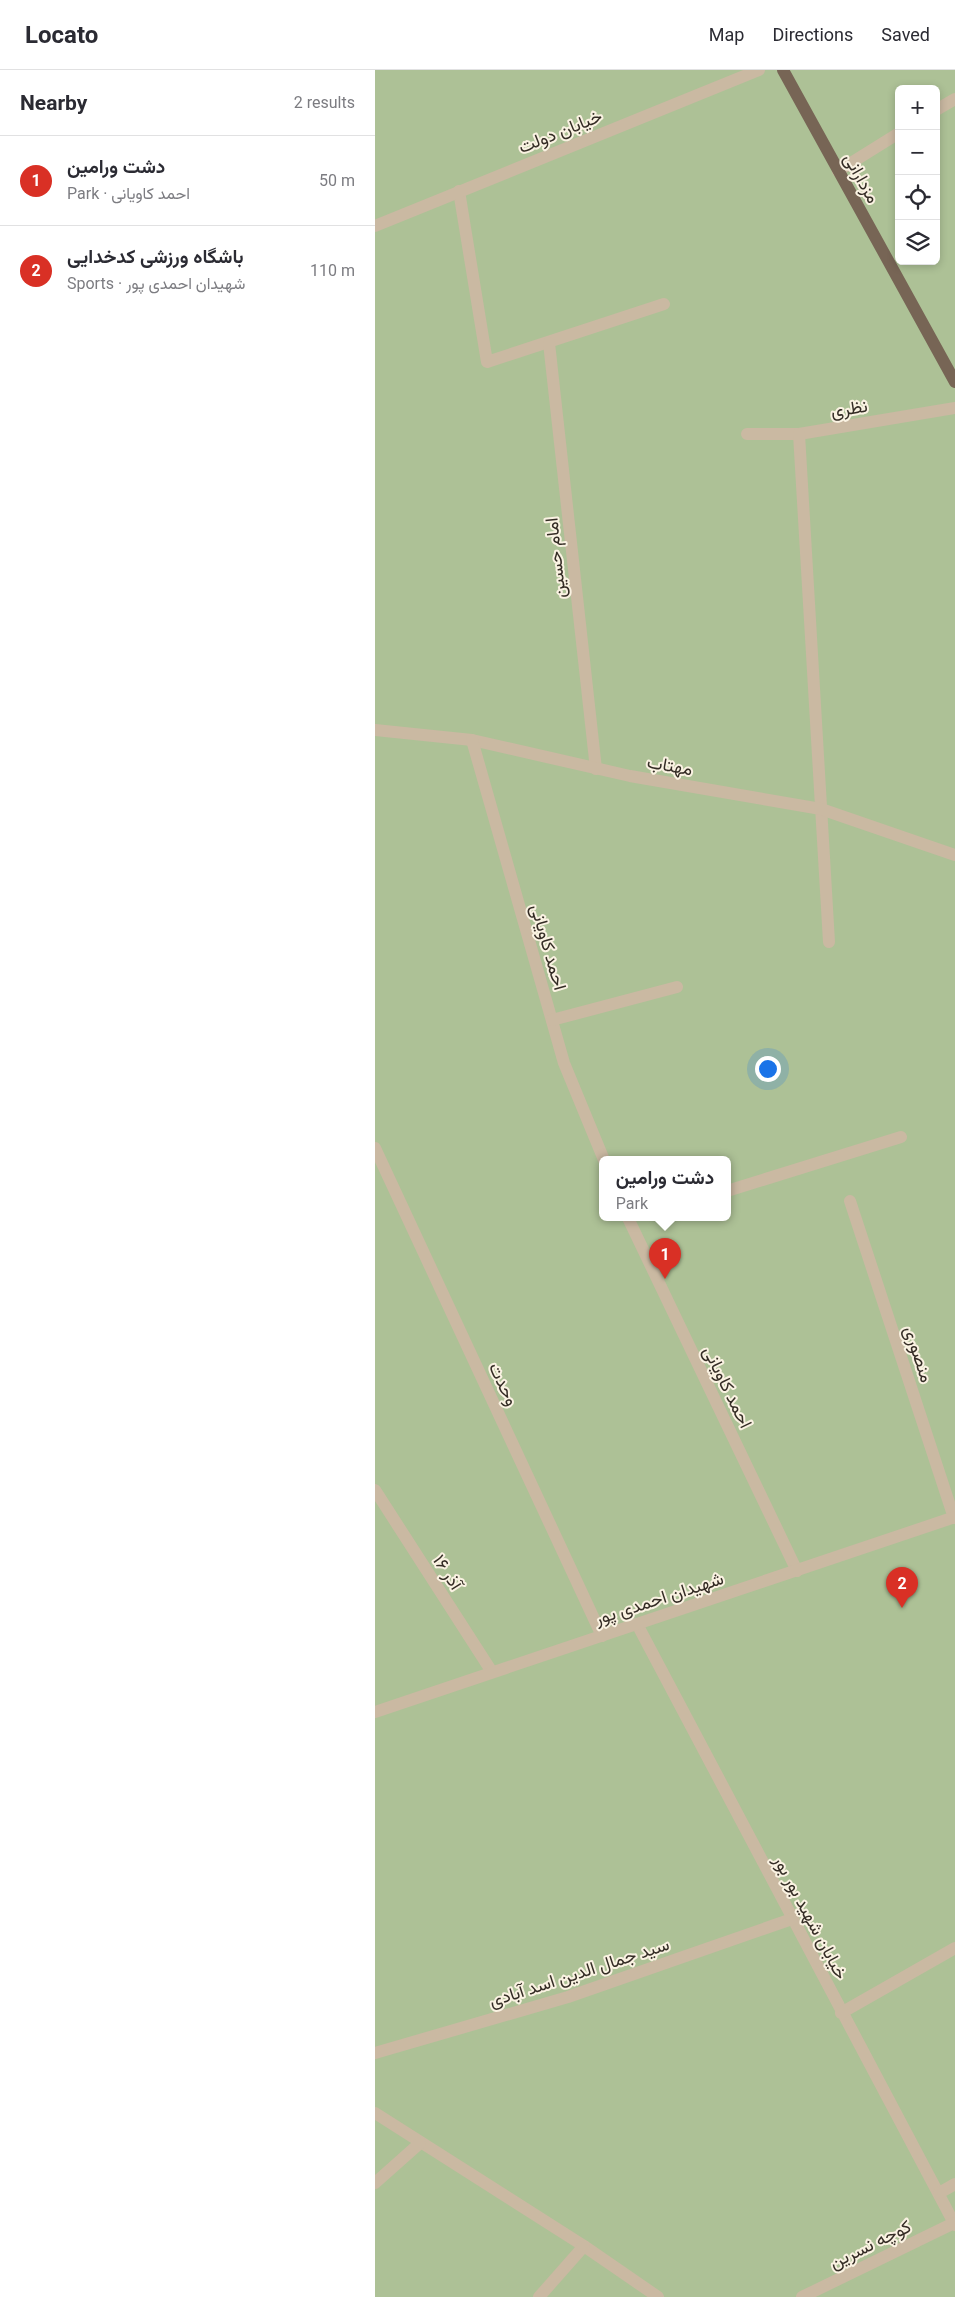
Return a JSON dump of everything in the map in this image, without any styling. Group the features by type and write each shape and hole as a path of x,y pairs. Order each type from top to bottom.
{"main road":[{"name":"مزدارانی","path":"783,70 955,382"}],"street":[{"name":"خیابان دولت","path":"375,226 759,70"},
{"path":"940,108 955,99"},
{"path":"838,170 895,135"},
{"path":"459,191 487,362 664,304"},
{"name":"امام حسین","path":"549,343 596,769"},
{"name":"نظری","path":"747,434 799,434 955,408"},
{"path":"799,434 829,942"},
{"name":"مهتاب","path":"375,730 391,730 472,740 596,769 821,809 955,856"},
{"name":"احمد کاویانی","path":"472,740 564,1063 602,1156"},
{"path":"551,1020 677,987"},
{"path":"731,1190 901,1137"},
{"name":"وحدت","path":"375,1148 601,1636"},
{"name":"منصوری","path":"850,1201 955,1517"},
{"name":"احمد کاویانی","path":"633,1221 797,1570"},
{"name":"۱۶ آذر","path":"375,1490 492,1672"},
{"name":"شهیدان احمدی پور","path":"375,1712 955,1517"},
{"name":"خیابان شهید بور بور","path":"637,1624 841,2013 955,2224"},
{"name":"سید جمال الدین اسد آبادی","path":"375,2052 567,1997 792,1919"},
{"path":"841,2013 955,1948"},
{"path":"375,2113 584,2246 658,2297"},
{"path":"375,2183 420,2143"},
{"path":"939,2193 955,2184"},
{"name":"کوچه نسرین","path":"802,2297 955,2224"},
{"path":"539,2297 584,2246"}],"green space":[{"path":"375,70 955,70 955,2297 375,2297"}],"place":[{"name":"دشت ورامین","path":"665,1279"},
{"name":"باشگاه ورزشی کدخدایی","path":"902,1608"}]}
